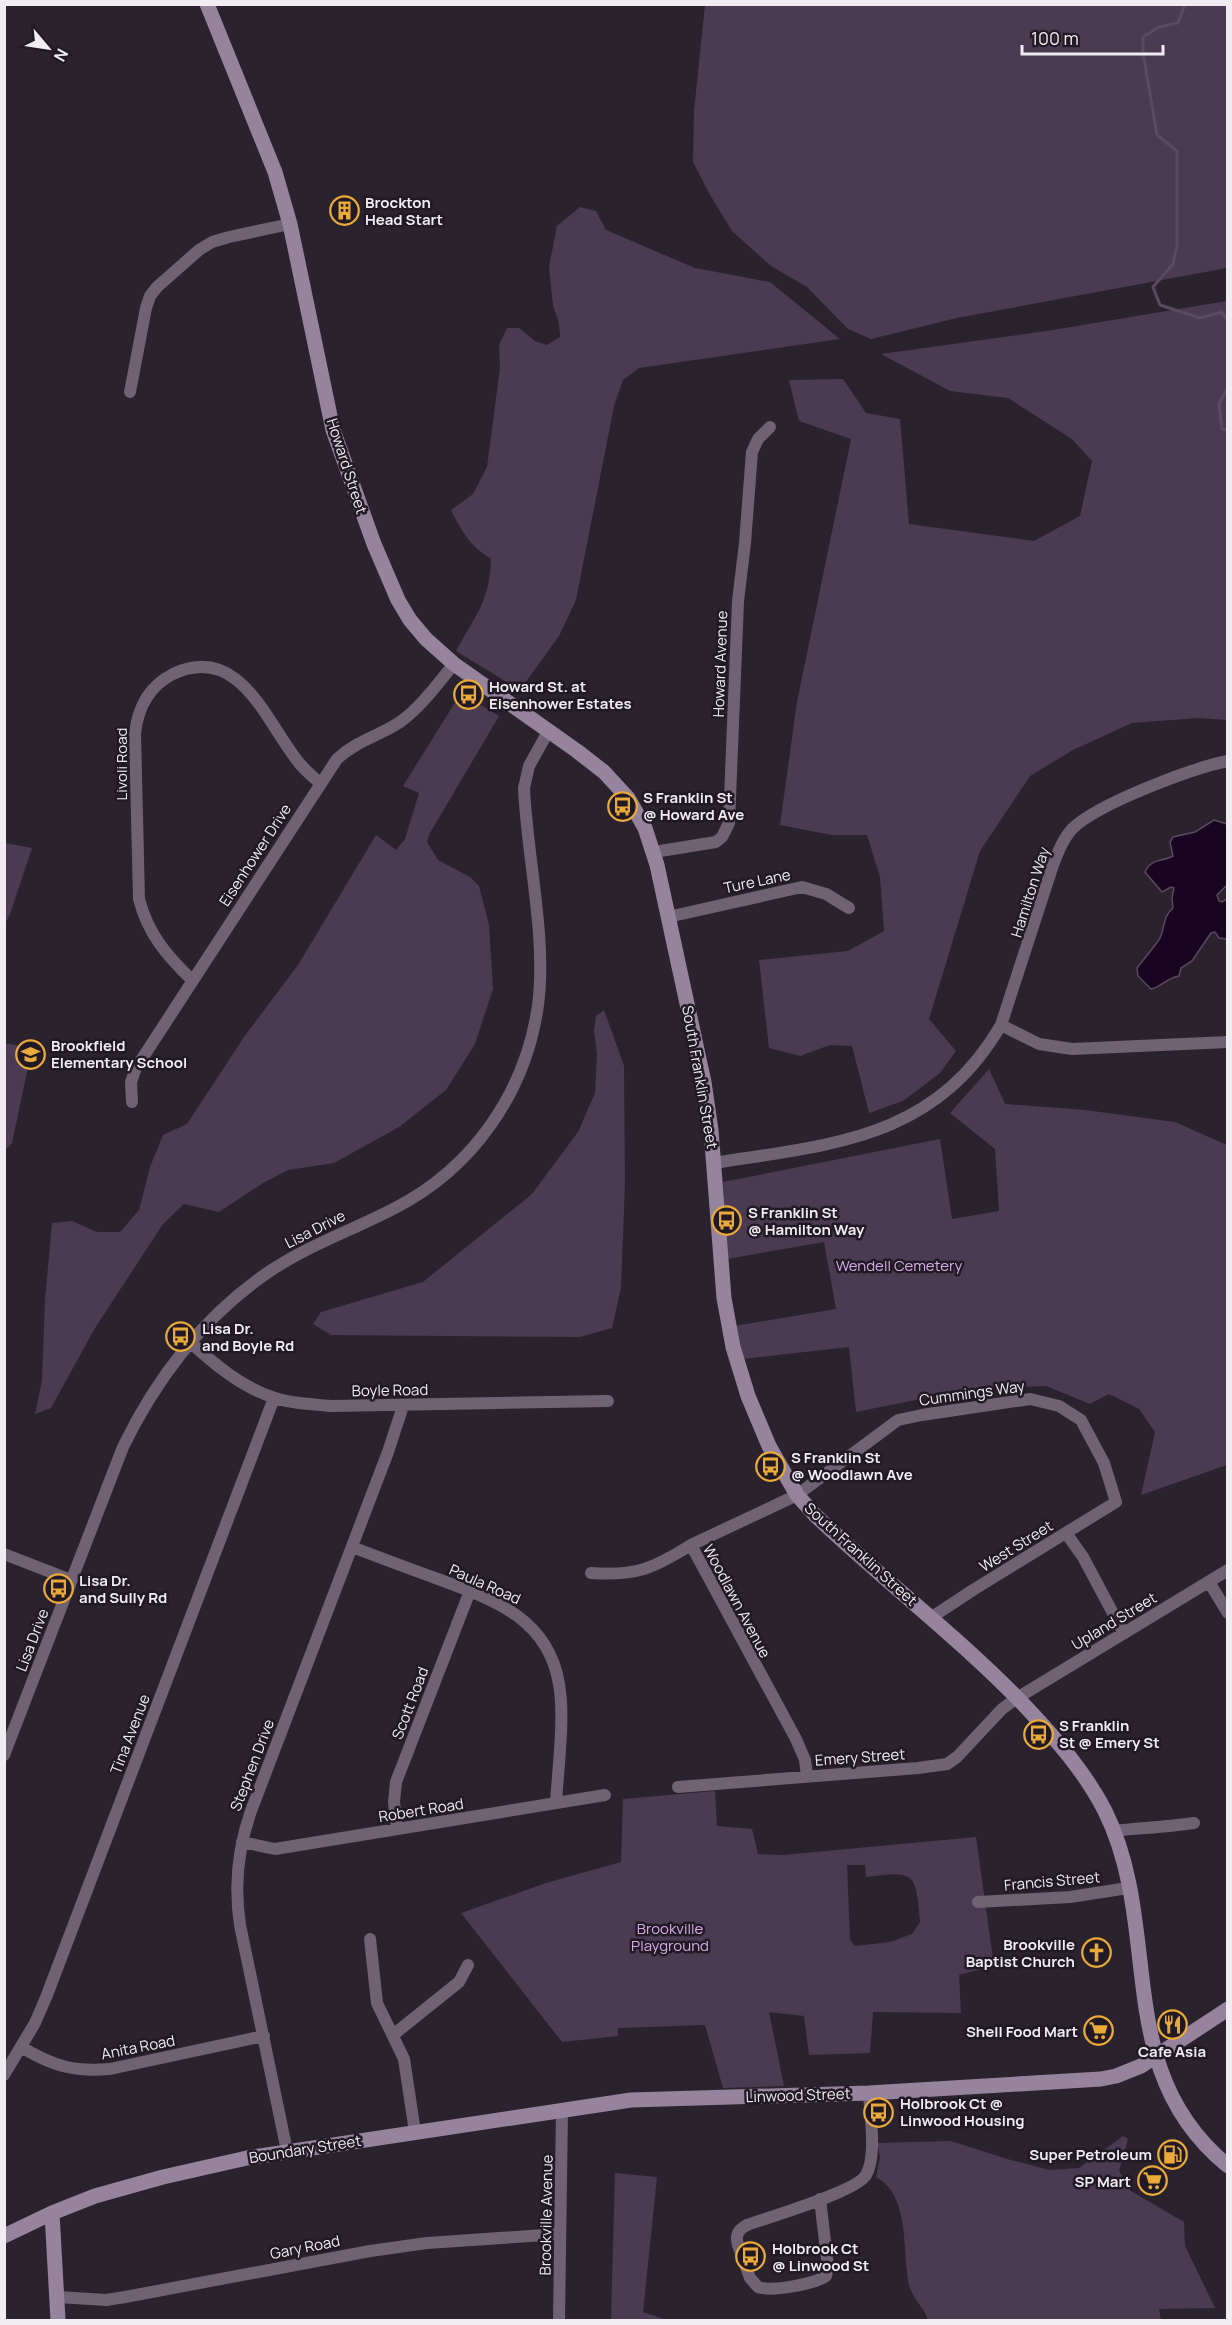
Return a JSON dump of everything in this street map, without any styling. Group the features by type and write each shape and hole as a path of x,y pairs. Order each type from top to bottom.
{"main road":[{"name":"Howard Street","path":"207,4 272,164 290,224 325,399 339,448 387,576 404,610 426,639 454,664 591,761 617,785 633,806 645,828"},
{"name":"South Franklin Street","path":"645,828 654,852 704,1082 714,1163 724,1298 733,1347 748,1396 769,1446 797,1496 842,1541 932,1617 1017,1698 1075,1763 1090,1785 1113,1831 1128,1888 1155,2056 1161,2074 1175,2104 1200,2142 1227,2166"},
{"name":"Linwood Street","path":"616,2102 644,2099 869,2093 1101,2079 1129,2072 1227,2008"},
{"name":"Boundary Street","path":"4,2235 86,2199 124,2187 286,2151 616,2102"},
{"path":"52,2213 58,2320"}],"street":[{"path":"130,392 146,308 150,296 157,287 199,250 212,242 290,224"},
{"name":"Howard Avenue","path":"654,852 716,842 722,837 729,823 738,601 752,452 758,439 770,428"},
{"name":"Eisenhower Drive","path":"132,1102 130,1082 136,1068 337,759 349,748 403,720 454,664"},
{"name":"Livoli Road","path":"192,980 159,945 144,918 139,899 135,733 140,712 151,691 161,681 185,670 202,668 218,670 231,675 256,698 299,763 320,783"},
{"name":"Lisa Drive","path":"4,1755 111,1476 137,1418 159,1383 190,1342 229,1303 269,1272 310,1246 394,1209 441,1179 478,1143 505,1104 519,1077 528,1052 538,1004 540,952 524,788 529,766 549,730"},
{"name":"Hamilton Way","path":"714,1163 852,1138 887,1128 916,1113 940,1096 964,1076 1000,1025 1053,865 1059,849 1073,829 1086,818 1111,804 1188,773 1227,761"},
{"name":"Ture Lane","path":"668,917 802,887 826,894 849,908"},
{"path":"1000,1025 1033,1041 1063,1048 1227,1042"},
{"name":"Boyle Road","path":"190,1342 217,1366 274,1398 331,1406 608,1401"},
{"name":"Tina Avenue","path":"4,2075 47,1995 274,1398"},
{"name":"Cummings Way","path":"797,1496 898,1420 922,1414 1030,1399 1059,1406 1081,1420 1104,1462 1116,1502"},
{"name":"Stephen Drive","path":"286,2151 237,1907 237,1871 251,1811 396,1431 403,1406"},
{"name":"Woodlawn Avenue","path":"797,1496 691,1545 796,1739 805,1760 807,1776"},
{"name":"West Street","path":"932,1617 1116,1502"},
{"path":"1066,1533 1083,1557 1123,1632"},
{"path":"591,1573 640,1572 654,1567 691,1545"},
{"name":"Paula Road","path":"352,1547 470,1591 520,1616 541,1639 555,1666 561,1703 556,1803"},
{"path":"4,1554 71,1580"},
{"name":"Upland Street","path":"1017,1698 1227,1570"},
{"path":"1209,1582 1227,1613"},
{"name":"Scott Road","path":"397,1829 394,1802 396,1782 470,1591"},
{"name":"Emery Street","path":"678,1787 947,1764 968,1746 1002,1709 1017,1698"},
{"name":"Robert Road","path":"242,1842 275,1850 605,1795"},
{"path":"1113,1831 1194,1823"},
{"name":"Francis Street","path":"978,1902 1070,1897 1128,1888"},
{"path":"370,1939 377,2003 404,2059 416,2132"},
{"path":"393,2035 459,1982 468,1965"},
{"name":"Anita Road","path":"21,2047 56,2065 89,2070 110,2068 264,2036"},
{"path":"820,2199 828,2266 826,2276 818,2281 769,2289 758,2287 750,2278 738,2245 736,2239 739,2231 747,2225 850,2188 860,2182 866,2175 872,2151 869,2093"},
{"name":"Brookville Avenue","path":"559,2320 562,2110"},
{"name":"Gary Road","path":"58,2297 106,2300 370,2250 427,2243 560,2234"}],"green space":[{"path":"705,5 1227,5 1227,268 957,318 871,339 848,329 807,287 771,266 732,231 693,162 694,111"},
{"path":"580,207 596,211 606,230 695,268 770,282 840,339 639,368 623,380 614,406 576,600 559,636 520,690 456,651 480,608 488,586 491,559 467,538 451,510 473,494 487,467 500,368 499,345 507,328 519,328 535,341 547,345 560,337 559,323 553,306 549,267 557,226"},
{"path":"1227,301 1227,720 1198,718 1132,723 1073,750 1030,776 980,851 929,1019 956,1051 940,1073 903,1101 869,1113 852,1046 830,1045 800,1056 769,1048 759,960 848,951 884,931 880,877 867,835 832,835 780,825 797,702 851,439 799,421 789,380 843,379 866,413 900,419 909,524 1034,541 1080,516 1092,461 1072,439 1008,398 950,391 881,354 1053,330"},
{"path":"461,693 499,716 430,833 427,842 438,860 470,877 479,886 489,925 493,989 475,1044 446,1090 399,1127 334,1163 288,1170 263,1183 219,1212 184,1204 163,1224 95,1328 51,1408 35,1414 42,1381 45,1300 52,1223 72,1221 97,1232 120,1232 139,1210 150,1167 163,1135 187,1124 244,1037 298,965 376,835 396,850 405,839 419,793 403,786"},
{"path":"5,843 32,848 5,924"},
{"path":"604,1010 624,1066 625,1183 621,1288 612,1328 580,1337 331,1335 313,1324 321,1312 423,1282 532,1194 578,1132 595,1093 597,1054 594,1031 596,1016"},
{"path":"4,1043 32,1048 12,1143 5,1150"},
{"name":"Wendell Cemetery","path":"989,1069 1005,1104 1085,1110 1175,1122 1227,1145 1227,1465 1141,1495 1155,1432 1139,1409 1109,1394 1090,1404 1046,1386 970,1389 856,1412 849,1347 743,1359 735,1326 836,1309 824,1242 727,1259 723,1182 940,1139 952,1219 999,1211 995,1149 950,1113"},
{"name":"Brookville Playground","path":"715,1791 717,1826 752,1829 758,1854 783,1855 976,1837 994,1966 959,1975 961,2013 873,2012 870,2053 809,2055 804,2016 769,2012 784,2086 723,2088 705,2025 618,2028 618,2036 562,2042 461,1913 546,1883 621,1862 623,1799","holes":["847,1865 865,1865 866,1877 895,1874 910,1878 917,1893 920,1922 912,1934 890,1942 855,1946 850,1940"]},
{"path":"1123,2136 1128,2139 1119,2171 1131,2191 1184,2222 1185,2246 1215,2308 1159,2309 1161,2320 928,2320 910,2288 903,2227 895,2198 887,2186 876,2177 880,2157 877,2143 951,2141 1050,2170 1079,2168"},
{"path":"615,2173 657,2177 643,2312 667,2320 611,2320"}],"shaded area":[{"path":"1214,820 1227,824 1227,885 1217,895 1219,901 1227,899 1227,939 1219,938 1215,932 1211,933 1192,961 1181,968 1179,976 1151,989 1138,976 1137,968 1160,938 1166,918 1173,908 1174,888 1171,887 1162,892 1145,872 1150,864 1173,856 1170,842 1173,837 1195,832"}],"waterway":[{"path":"1185,4 1178,23 1159,27 1143,37 1143,53 1157,135 1177,151 1177,245 1173,264 1153,287 1160,305 1200,318 1222,312 1228,321"},
{"path":"1228,388 1219,403 1222,429 1228,430"}],"place":[{"name":"Brockton Head Start","path":"344,211"},
{"name":"Howard St. at Eisenhower Estates","path":"468,695"},
{"name":"S Franklin St @ Howard Ave","path":"622,806"},
{"name":"Brookfield Elementary School","path":"30,1054"},
{"name":"S Franklin St @ Hamilton Way","path":"727,1221"},
{"name":"Lisa Dr. and Boyle Rd","path":"181,1337"},
{"name":"S Franklin St @ Woodlawn Ave","path":"770,1466"},
{"name":"Lisa Dr. and Sully Rd","path":"58,1589"},
{"name":"S Franklin St @ Emery St","path":"1038,1734"},
{"name":"Brookville Baptist Church","path":"1096,1953"},
{"name":"Cafe Asia","path":"1172,2024"},
{"name":"Shell Food Mart","path":"1099,2031"},
{"name":"Holbrook Ct @ Linwood Housing","path":"879,2112"},
{"name":"Super Petroleum","path":"1173,2154"},
{"name":"SP Mart","path":"1152,2181"},
{"name":"Holbrook Ct @ Linwood St","path":"751,2257"}]}
